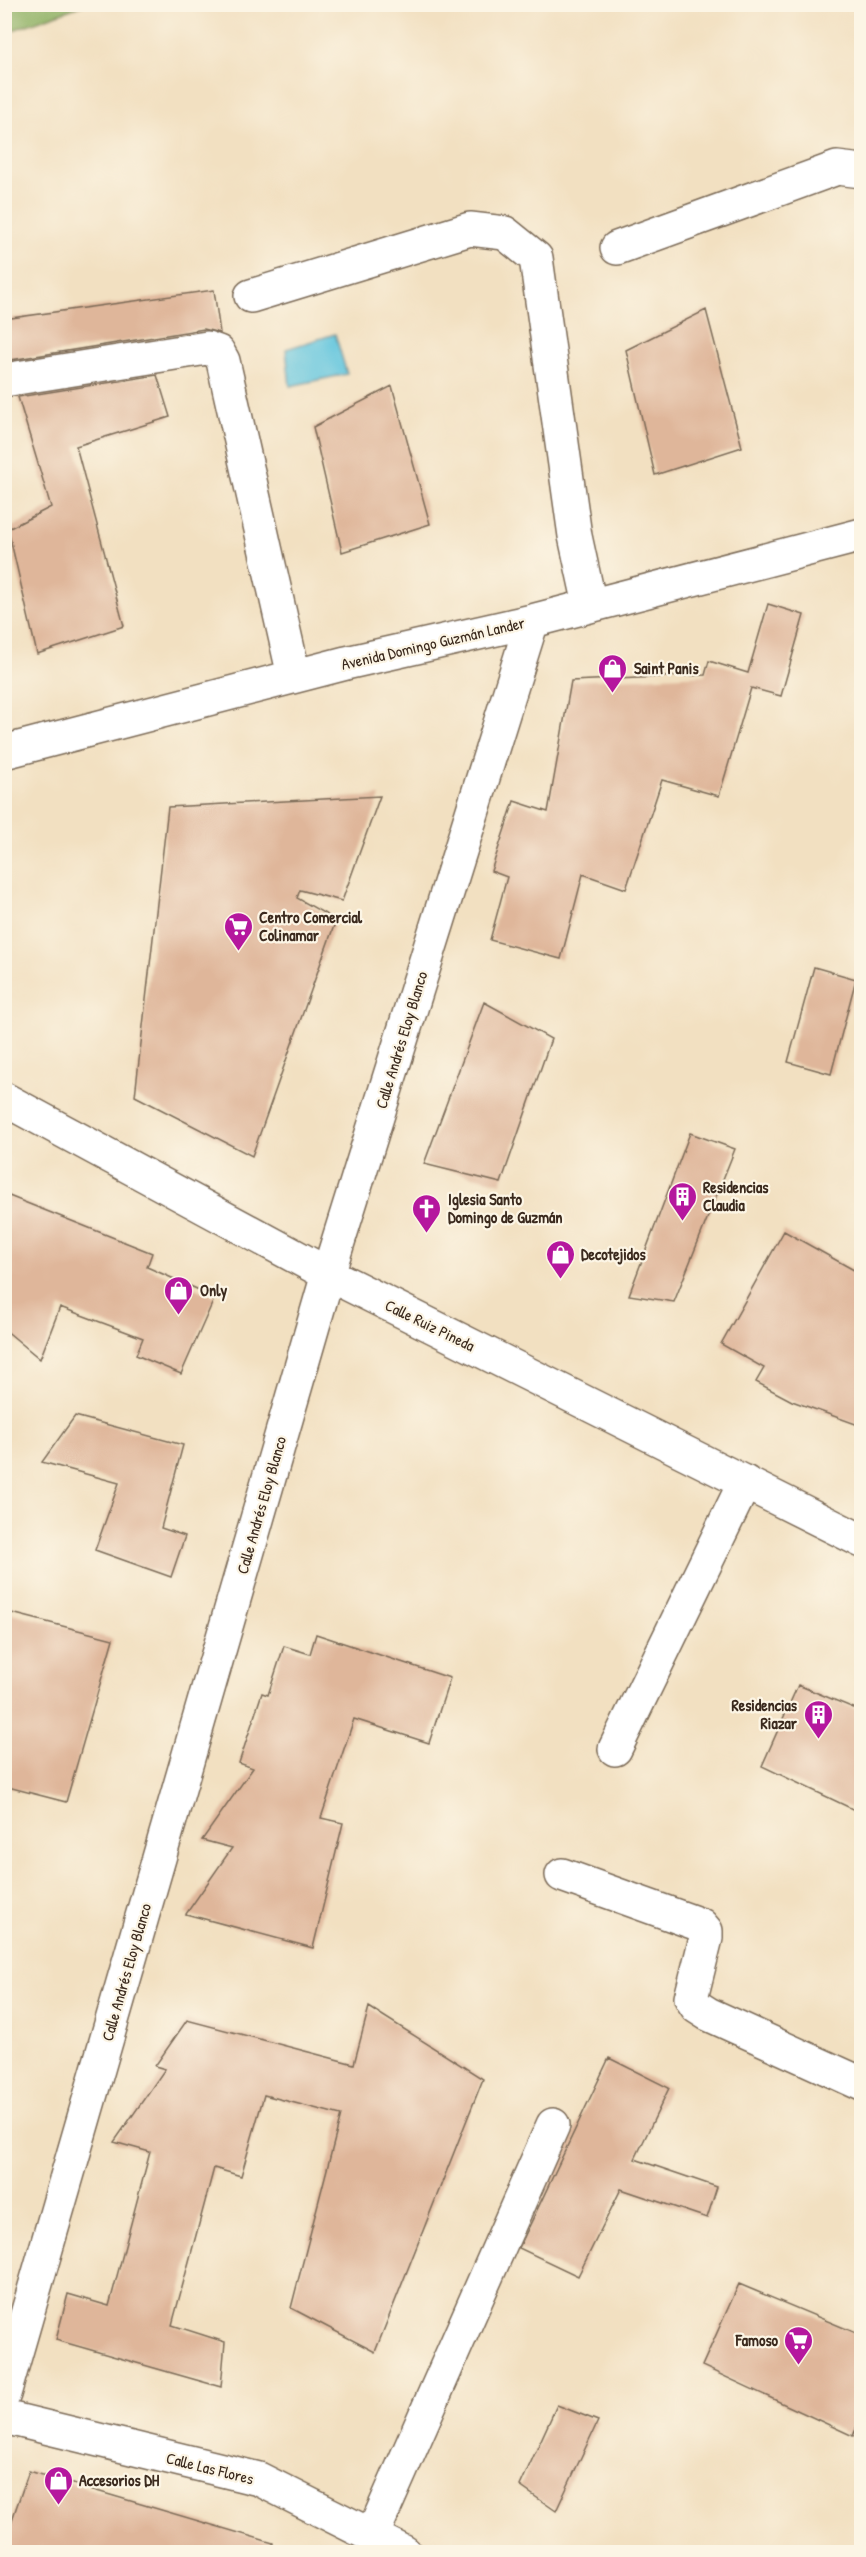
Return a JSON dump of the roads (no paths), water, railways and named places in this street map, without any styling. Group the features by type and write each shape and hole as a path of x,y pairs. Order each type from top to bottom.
{"street":[{"path":"617,248 837,168 861,171"},
{"path":"251,296 470,229 505,233 536,258 575,536 590,605"},
{"path":"4,380 207,348 218,352 223,361 294,676"},
{"name":"Avenida Domingo Guzmán Lander","path":"4,752 294,676 532,621 861,535"},
{"name":"Calle Andrés Eloy Blanco","path":"4,2394 327,1274 532,621"},
{"name":"Calle Ruiz Pineda","path":"4,1099 327,1274 861,1540"},
{"path":"615,1749 745,1482"},
{"path":"562,1875 701,1925 706,1931 706,1938 691,1998 697,2007 861,2084"},
{"path":"372,2536 554,2125"},
{"name":"Calle Las Flores","path":"4,2417 259,2480 404,2553"}],"water":[{"path":"335,334 347,374 290,386 286,349"}],"place":[{"name":"Saint Panis","path":"613,694"},
{"name":"Centro Comercial Colinamar","path":"238,952"},
{"name":"Residencias Claudia","path":"682,1222"},
{"name":"Iglesia Santo Domingo de Guzmán","path":"427,1234"},
{"name":"Decotejidos","path":"560,1280"},
{"name":"Only","path":"179,1316"},
{"name":"Residencias Riazar","path":"818,1740"},
{"name":"Famoso","path":"799,2366"},
{"name":"Accesorios DH","path":"58,2506"}]}
